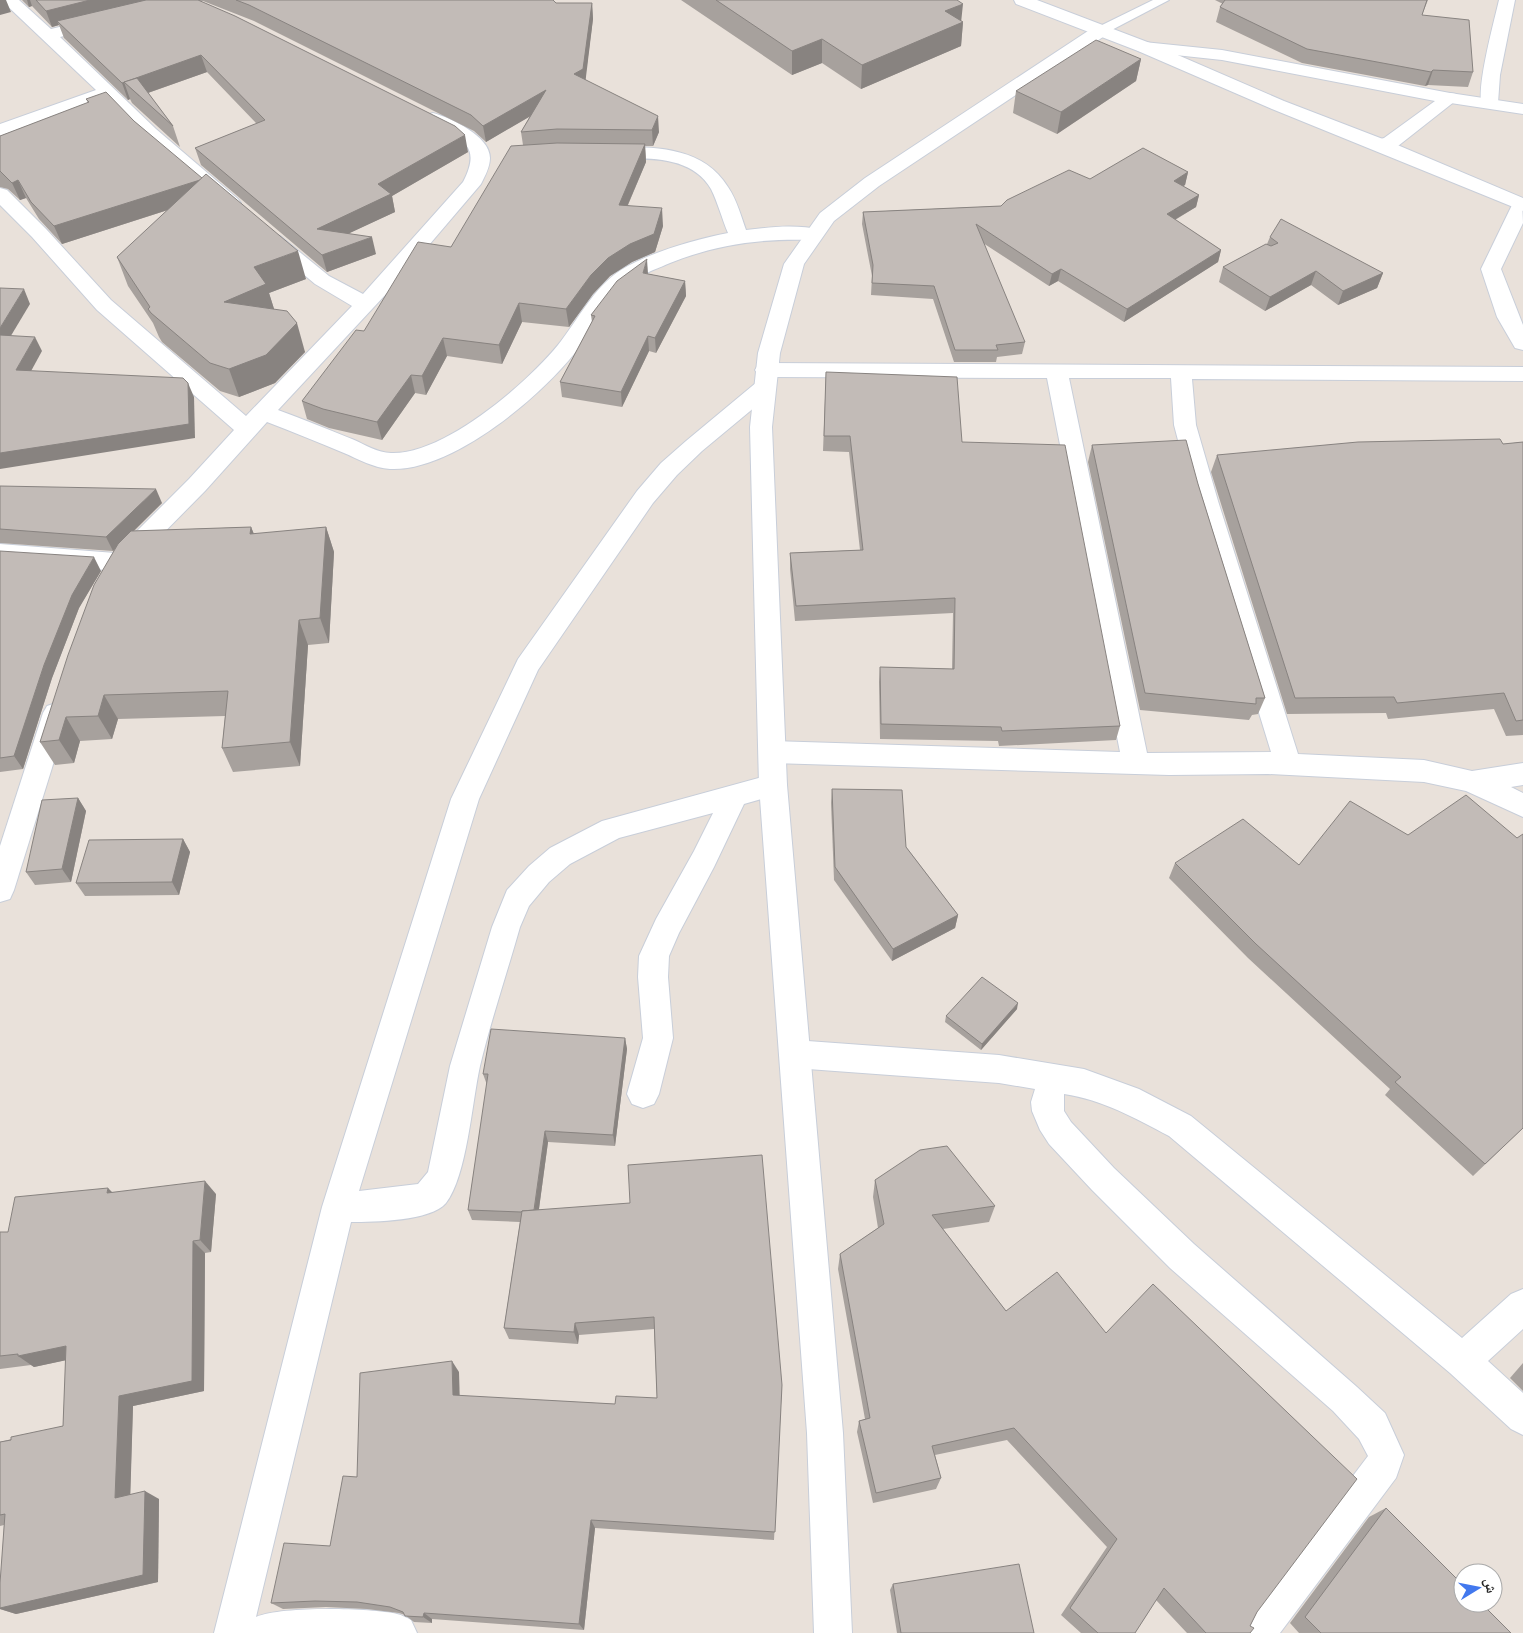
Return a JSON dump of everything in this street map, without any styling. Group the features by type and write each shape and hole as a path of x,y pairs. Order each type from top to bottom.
{"street":[{"path":"9,0 149,133 242,213"},
{"path":"1022,0 1144,47 1278,105 1381,145 1522,205 1491,269 1508,317 1523,343"},
{"path":"1489,103 1491,75 1507,0"},
{"path":"48,35 116,18"},
{"path":"833,1633 825,1433 773,786 767,559 762,484 761,427 769,353 794,264 827,218 872,182 1100,31"},
{"path":"1144,47 1222,55 1450,98 1523,109"},
{"path":"0,130 108,92"},
{"path":"1381,145 1391,142 1450,98"},
{"path":"0,553 116,570 394,275 492,158 480,150 476,143 412,109"},
{"path":"586,153 651,154 680,158 693,164 713,179 720,189 739,235"},
{"path":"0,194 39,232 104,305 247,429"},
{"path":"257,226 322,280 366,304"},
{"path":"263,412 390,461 424,457 478,429 534,382 566,350 594,308 620,281 639,270 717,240 739,235 769,232 814,234"},
{"path":"1057,371 1136,763"},
{"path":"233,1633 338,1207 465,799 527,666 645,496 669,469 765,378 1057,371 1523,374"},
{"path":"1181,373 1185,425 1206,501 1288,764"},
{"path":"0,890 61,698"},
{"path":"772,752 1136,763 1288,764 1424,771 1449,774 1474,782 1500,792 1523,806"},
{"path":"1474,782 1523,774"},
{"path":"338,1207 373,1206 425,1199 434,1192 442,1176 465,1066 506,927 517,899 539,874 560,856 612,829 773,786"},
{"path":"643,1094 658,1038 653,977 654,956 666,928 704,859 734,797"},
{"path":"794,1054 999,1068 1084,1083 1109,1091 1135,1103 1180,1126 1462,1361 1523,1417"},
{"path":"1052,1077 1047,1102 1048,1111 1051,1120 1072,1147 1182,1256 1345,1399 1372,1426 1386,1455 1383,1465 1257,1633"},
{"path":"1462,1361 1523,1306"},
{"path":"263,1633 282,1630 341,1628 398,1633"}],"lane":[{"path":"1100,31 1163,0"}],"building":[{"path":"36,0 90,0 46,11"},
{"path":"146,0 198,0 235,16 455,126 465,135 378,184 391,194 317,229 372,237 322,255 195,148 265,120 201,55 122,83 57,21"},
{"path":"236,0 553,0 556,3 592,3 583,69 574,74 658,116 652,130 557,129 521,132 546,90 483,126 471,115"},
{"path":"716,0 957,0 963,4 945,11 963,22 862,65 822,39 792,51"},
{"path":"1225,0 1427,0 1422,15 1469,20 1473,72 1433,70 1431,72 1307,49 1220,7"},
{"path":"1096,40 1141,59 1061,112 1016,91"},
{"path":"137,78 173,126 124,82"},
{"path":"106,92 134,121 202,178 54,226 31,202 18,180 12,183 0,171 0,136 89,102 86,99"},
{"path":"557,143 645,144 619,205 662,208 654,234 630,244 608,258 591,275 566,309 519,303 499,345 443,338 422,376 411,375 377,422 323,409 302,401 356,330 364,331 418,242 451,247 511,146"},
{"path":"1143,148 1188,172 1174,181 1199,195 1167,214 1221,250 1127,309 1061,269 1052,274 976,224 1025,342 996,345 998,350 955,350 934,286 872,283 873,265 863,212 1001,206 1007,200 1069,170 1090,179"},
{"path":"206,174 298,251 254,267 266,284 224,302 287,311 297,323 266,355 229,369 210,363 151,313 148,309 150,307 117,257"},
{"path":"1281,219 1383,273 1343,291 1316,271 1270,297 1223,267 1266,244 1271,246 1278,243 1270,237"},
{"path":"647,259 643,273 685,281 655,338 648,336 621,392 560,382 595,316 591,315 617,281"},
{"path":"0,288 24,289 0,328"},
{"path":"0,335 35,337 16,370 183,378 188,383 189,424 0,453"},
{"path":"826,372 957,377 962,442 1065,445 1120,726 1002,731 1001,727 881,724 880,667 954,669 955,598 796,606 790,553 863,550 850,436 824,436"},
{"path":"1500,439 1503,444 1523,442 1523,720 1516,721 1504,693 1397,703 1394,697 1295,698 1217,455 1358,442"},
{"path":"1186,440 1265,698 1256,698 1256,704 1145,693 1092,445"},
{"path":"0,486 156,489 106,537 0,529"},
{"path":"251,527 250,534 326,527 320,618 299,620 290,742 222,748 228,691 104,695 98,716 66,717 59,740 40,742 68,655 94,585 118,544 131,531"},
{"path":"0,551 94,557 72,595 44,665 14,756 0,758"},
{"path":"832,789 902,790 906,847 958,915 893,949 835,867"},
{"path":"1466,795 1517,838 1523,834 1523,1128 1485,1164 1395,1082 1401,1077 1256,944 1175,863 1243,819 1299,865 1350,801 1408,835"},
{"path":"78,798 62,869 26,872 42,800"},
{"path":"183,839 172,882 76,883 89,840"},
{"path":"982,977 1018,1003 982,1044 946,1016"},
{"path":"491,1029 625,1038 613,1135 545,1131 534,1210 521,1212 468,1210 488,1074 483,1074"},
{"path":"947,1146 995,1206 932,1215 1006,1311 1057,1272 1106,1333 1153,1284 1357,1479 1257,1612 1250,1626 1254,1628 1250,1633 1206,1633 1164,1588 1135,1633 1098,1633 1070,1608 1117,1539 1014,1428 932,1446 941,1478 876,1493 859,1421 870,1418 840,1254 884,1224 875,1180 920,1150"},
{"path":"762,1155 782,1385 775,1532 591,1520 579,1624 424,1613 423,1617 405,1616 403,1612 390,1607 357,1602 271,1603 284,1543 330,1546 343,1476 357,1477 360,1373 452,1361 453,1395 615,1404 616,1396 657,1398 654,1317 575,1323 574,1332 504,1328 522,1211 630,1203 628,1165"},
{"path":"205,1181 200,1240 193,1241 192,1381 119,1396 115,1498 145,1491 143,1575 0,1608 5,1514 0,1515 0,1442 11,1440 11,1437 63,1426 66,1346 18,1356 18,1354 0,1356 0,1232 8,1232 15,1197 108,1188 107,1193"},
{"path":"1386,1508 1453,1575 1453,1613 1491,1613 1511,1633 1321,1633 1305,1617"},
{"path":"1019,1564 1034,1633 901,1633 893,1584"}]}
